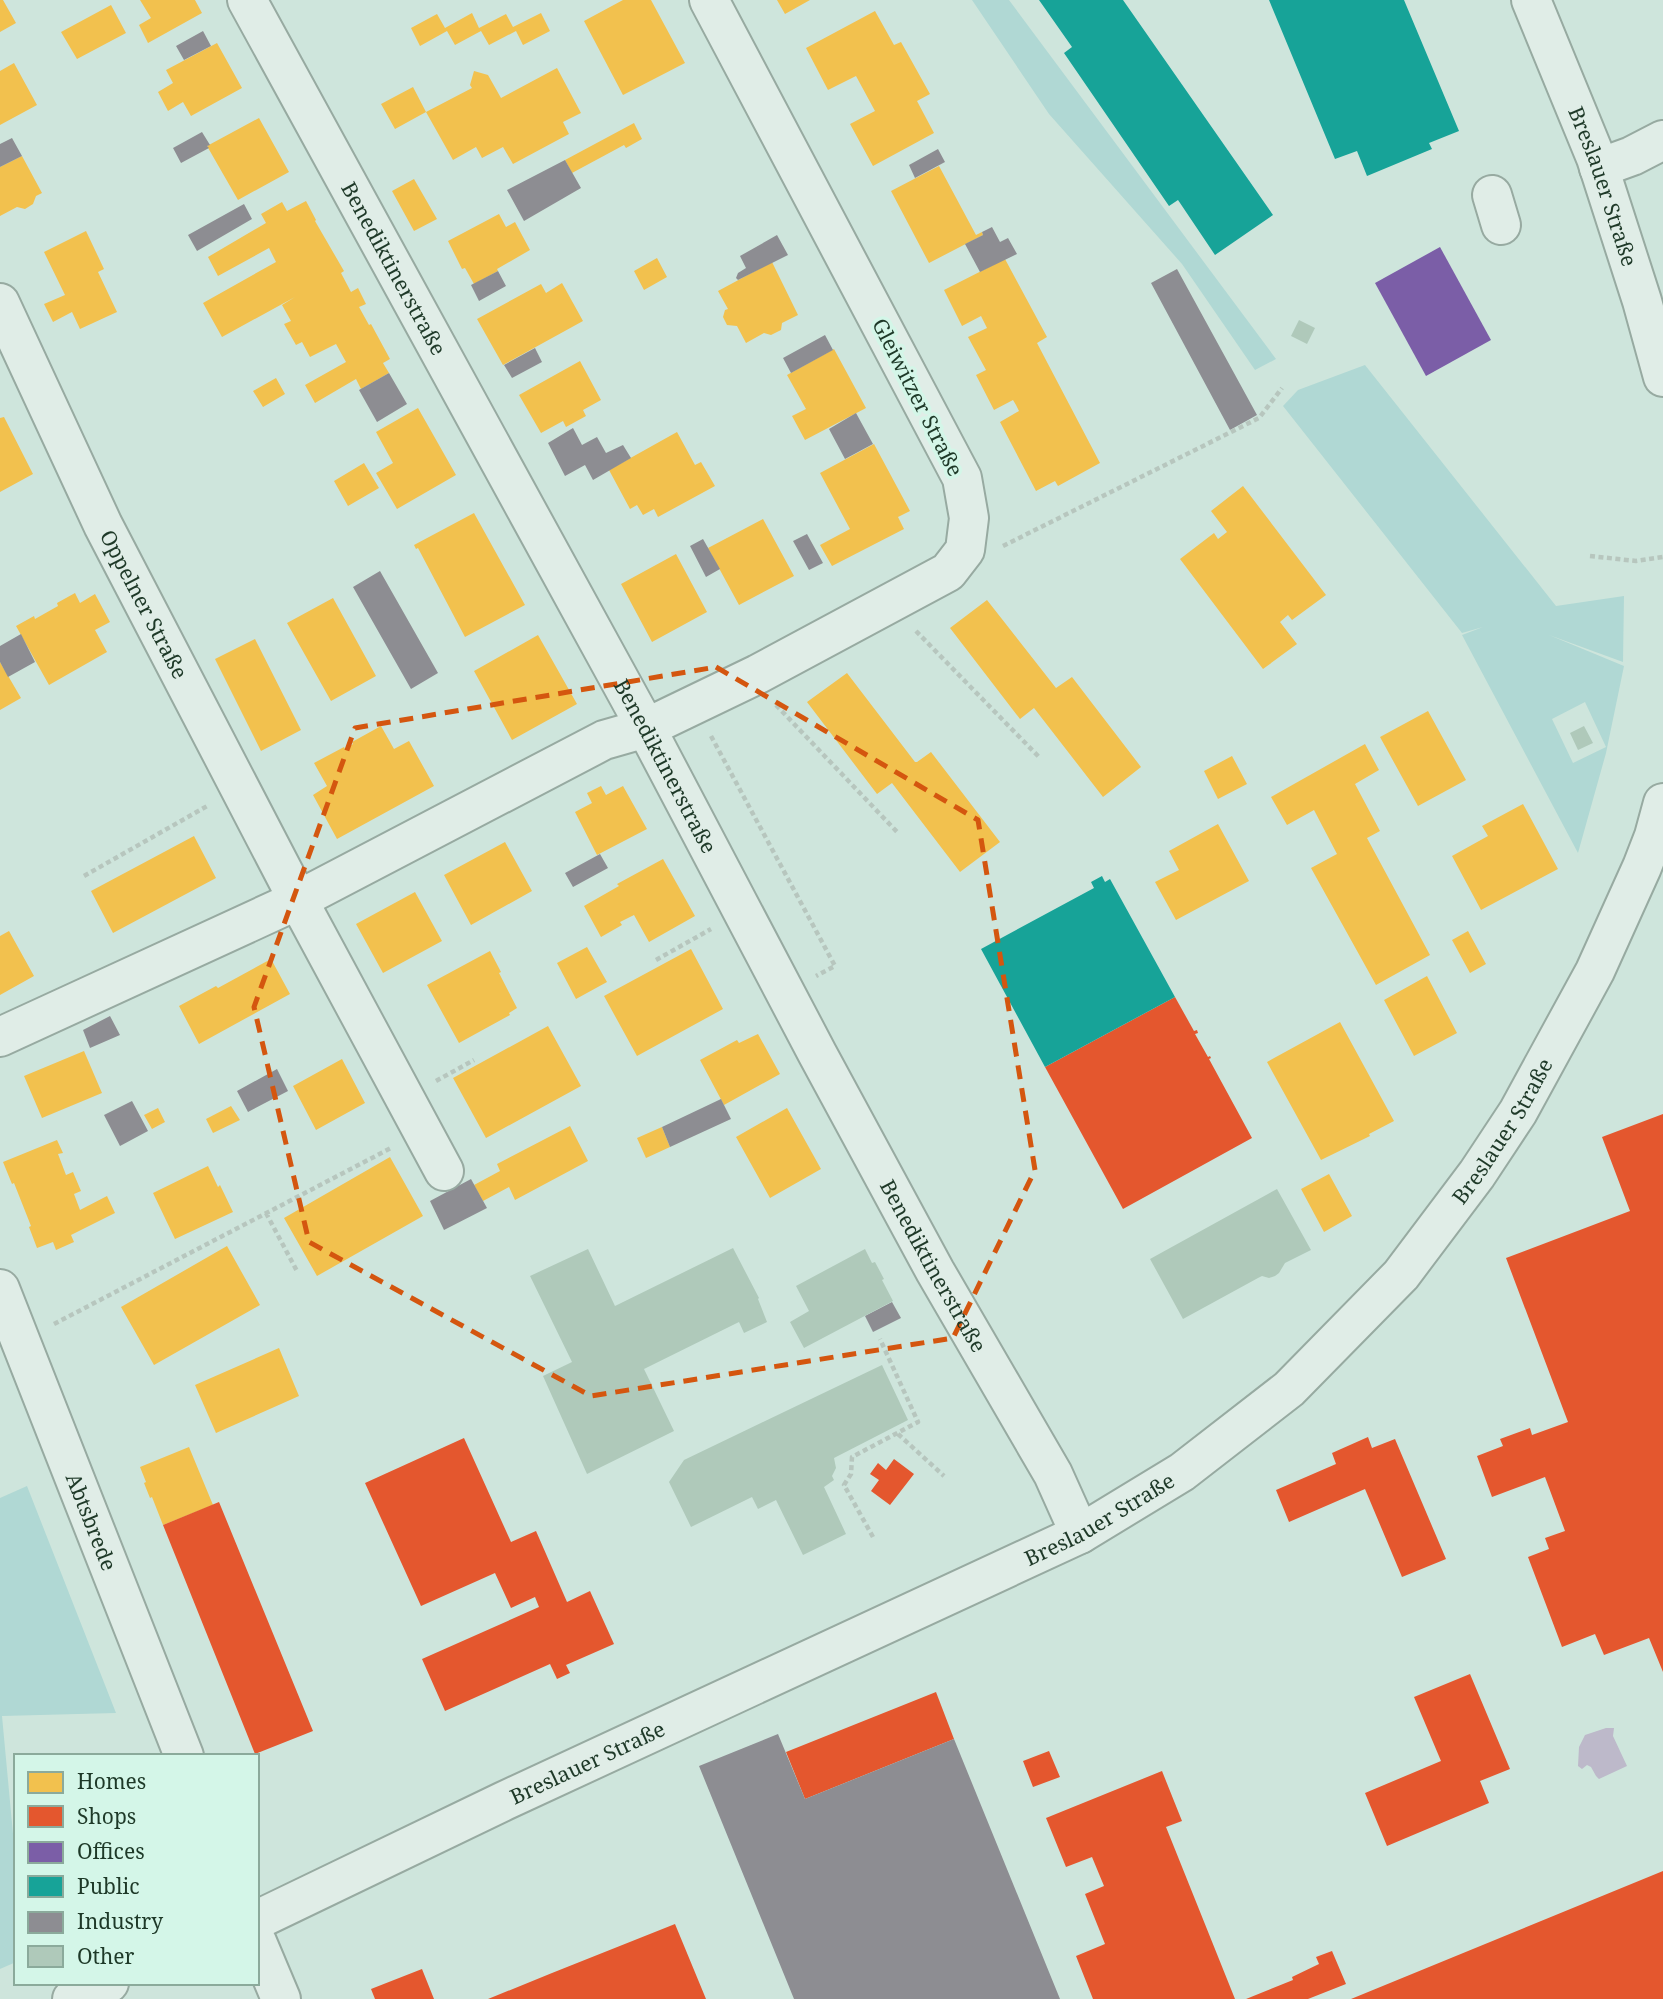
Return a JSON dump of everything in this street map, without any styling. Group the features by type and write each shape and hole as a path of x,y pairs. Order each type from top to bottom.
{"street":[{"name":"Benediktinerstraße","path":"247,0 646,728 785,994 946,1291 1053,1474 1080,1534"},
{"name":"Gleiwitzer Straße","path":"646,728 758,674 948,572 965,550 969,518 962,478 709,0"},
{"name":"Breslauer Straße","path":"1531,0 1599,168 1642,301 1663,377"},
{"path":"1599,168 1632,156 1663,140"},
{"name":"Oppelner Straße","path":"0,303 103,525 298,900 444,1171"},
{"path":"0,1037 298,900 604,740 646,728"},
{"name":"Breslauer Straße","path":"259,1919 504,1801 1080,1534 1182,1472 1289,1389 1401,1275 1477,1174 1518,1112 1595,971 1642,867 1663,803"},
{"name":"Abtsbrede","path":"0,1289 183,1754"},
{"path":"259,1947 281,1999"},
{"path":"72,1999 104,1985"}],"path":[{"path":"1000,547 1259,418 1282,388"},
{"path":"1590,556 1636,561 1663,556"},
{"path":"898,600 915,630 1040,758"},
{"path":"758,674 776,705 899,834"},
{"path":"695,705 835,966 785,994"},
{"path":"84,876 240,787"},
{"path":"656,960 742,911"},
{"path":"21,1341 422,1131"},
{"path":"266,1213 298,1273"},
{"path":"873,1537 844,1485 851,1474 852,1457 918,1422 880,1339"},
{"path":"898,1433 944,1476"}],"highlighted area":[{"path":"716,667 978,820 1035,1170 953,1338 591,1396 309,1242 254,1007 355,728"}],"shaded area":[{"path":"972,0 1009,0 1276,359 1255,370 1182,264 1049,114"},
{"path":"1365,365 1556,606 1624,596 1623,662 1549,635 1624,666 1606,753 1578,853 1462,635 1483,627 1462,633 1283,406 1298,390","holes":["1585,702 1606,747 1573,763 1552,719"]},
{"path":"27,1486 116,1713 2,1716 14,1845 14,1963 0,1969 0,1498"},
{"path":"1614,1728 1613,1736 1627,1766 1599,1779 1591,1767 1587,1765 1582,1769 1578,1766 1579,1747 1585,1735"}],"building: Homes":[{"path":"0,0 3,0 16,23 0,32"},
{"path":"140,0 195,0 202,13 148,43 139,25 151,18"},
{"path":"623,0 651,0 685,63 623,95 584,21"},
{"path":"777,0 810,0 785,14"},
{"path":"111,5 126,33 77,59 61,32"},
{"path":"875,11 894,45 901,42 930,94 917,101 934,133 873,166 850,124 875,111 856,76 828,90 806,48"},
{"path":"472,13 479,28 506,14 513,27 541,13 550,31 523,45 516,31 489,45 481,31 455,45 447,31 420,46 411,28 437,14 445,28"},
{"path":"217,43 242,88 191,116 183,102 168,111 158,92 173,83 166,70"},
{"path":"14,63 37,105 0,125 0,71"},
{"path":"557,68 581,113 563,122 569,134 513,164 503,147 482,158 476,147 453,160 426,112 472,88 470,85 474,71 488,75 501,98"},
{"path":"413,87 426,112 395,129 381,104"},
{"path":"259,118 289,172 238,200 207,146"},
{"path":"634,123 642,139 626,148 624,145 572,173 565,160"},
{"path":"22,156 42,193 25,209 17,207 0,216 0,167"},
{"path":"939,166 976,235 982,232 983,235 929,263 891,191"},
{"path":"414,179 437,219 414,231 392,191"},
{"path":"306,201 344,271 341,273 351,292 358,288 366,304 359,307 390,359 383,363 389,373 361,389 356,379 315,403 305,385 346,362 336,344 310,357 302,342 296,345 284,324 291,321 282,305 295,297 222,337 203,303 276,262 269,248 218,276 208,257 266,223 261,214 282,202 287,211"},
{"path":"499,214 506,227 515,222 530,250 474,284 465,268 462,269 448,241"},
{"path":"86,231 104,269 98,272 117,312 80,329 72,312 53,322 44,304 65,295 44,252"},
{"path":"657,258 667,277 644,290 634,271"},
{"path":"1005,259 1047,337 1037,343 1100,463 1058,486 1055,481 1036,491 1000,422 1019,411 1016,405 1013,400 994,410 976,375 986,370 968,337 987,328 981,316 962,326 944,290"},
{"path":"772,262 798,315 782,323 781,330 771,335 764,333 746,343 737,326 727,325 723,317 728,309 718,291"},
{"path":"562,283 583,321 503,365 477,319 541,284 546,293"},
{"path":"834,349 866,408 805,440 792,416 806,409 787,375"},
{"path":"580,361 601,400 583,410 586,416 566,427 563,421 541,433 519,395"},
{"path":"276,378 285,394 263,407 253,391"},
{"path":"418,408 456,475 397,509 376,473 393,463 376,432"},
{"path":"4,417 33,474 0,492 0,418"},
{"path":"677,432 695,465 701,462 715,486 658,517 654,509 643,515 637,505 630,509 609,470"},
{"path":"874,444 910,511 898,517 904,529 832,566 820,545 850,529 820,473"},
{"path":"364,463 379,488 348,506 334,481"},
{"path":"1243,486 1326,595 1292,620 1288,615 1280,622 1297,644 1263,669 1180,559 1214,533 1218,539 1227,532 1211,511"},
{"path":"474,513 525,605 465,637 414,545"},
{"path":"763,519 794,576 739,605 708,548"},
{"path":"676,554 707,612 652,642 621,584"},
{"path":"75,593 80,603 95,594 110,622 95,630 107,652 49,685 16,626 34,616 35,619"},
{"path":"333,598 376,676 331,701 287,623"},
{"path":"987,600 1056,688 1072,677 1141,767 1103,797 1034,708 1020,719 950,628"},
{"path":"538,635 577,704 512,740 474,671"},
{"path":"255,639 301,730 261,751 215,659"},
{"path":"0,662 21,698 0,710"},
{"path":"847,673 915,762 931,752 1000,842 960,872 892,783 877,794 807,702"},
{"path":"1428,711 1466,780 1418,806 1380,737"},
{"path":"381,726 394,749 409,741 434,786 337,839 313,795 327,786 314,763 344,747 345,749 353,744 352,742"},
{"path":"1365,744 1379,770 1355,784 1380,831 1367,838 1430,955 1376,985 1311,868 1337,854 1314,810 1287,825 1271,797"},
{"path":"1232,756 1247,784 1218,799 1204,771"},
{"path":"601,786 606,795 623,786 647,829 597,855 575,812 592,803 587,793"},
{"path":"1523,804 1558,869 1481,910 1452,856 1488,836 1482,826"},
{"path":"1218,824 1249,881 1176,920 1155,882 1179,870 1169,851"},
{"path":"194,836 216,878 113,933 91,891"},
{"path":"505,842 532,891 471,925 444,875"},
{"path":"663,859 695,916 649,942 634,915 601,937 584,906"},
{"path":"415,892 442,941 383,973 356,924"},
{"path":"9,931 34,976 0,995 0,936"},
{"path":"1468,931 1486,964 1470,973 1452,940"},
{"path":"587,947 607,982 576,999 557,963"},
{"path":"691,949 723,1009 637,1056 604,996"},
{"path":"490,951 517,1008 509,1013 510,1015 459,1043 427,985"},
{"path":"271,959 290,994 199,1044 179,1006"},
{"path":"1427,976 1457,1033 1414,1056 1384,1000"},
{"path":"1340,1022 1394,1121 1321,1160 1267,1062"},
{"path":"548,1026 581,1086 486,1138 453,1078"},
{"path":"758,1034 780,1074 724,1105 700,1060 737,1040 739,1043"},
{"path":"84,1051 102,1093 42,1118 24,1076"},
{"path":"342,1059 365,1103 316,1130 293,1086"},
{"path":"231,1106 240,1120 213,1133 206,1119"},
{"path":"158,1108 165,1122 152,1129 144,1115"},
{"path":"787,1108 821,1169 770,1198 736,1137"},
{"path":"570,1126 588,1161 515,1200 509,1187 483,1201 474,1185 500,1171 497,1164"},
{"path":"662,1127 670,1147 646,1158 637,1138"},
{"path":"57,1140 63,1153 58,1154 66,1175 73,1172 81,1191 74,1194 80,1210 107,1196 115,1213 71,1235 74,1242 56,1250 53,1242 37,1248 14,1183 12,1184 3,1162"},
{"path":"390,1157 423,1216 317,1276 284,1218"},
{"path":"208,1166 233,1212 175,1239 153,1193"},
{"path":"1329,1174 1352,1216 1324,1232 1301,1189"},
{"path":"227,1246 260,1305 154,1365 121,1307"},
{"path":"279,1348 299,1396 216,1433 195,1385"},
{"path":"189,1447 213,1505 163,1525 144,1483 146,1482 140,1467"}],"building: Shops":[{"path":"1175,997 1194,1031 1197,1030 1198,1033 1195,1034 1208,1057 1210,1056 1209,1059 1252,1138 1123,1209 1045,1067"},
{"path":"1663,1114 1663,1672 1649,1638 1604,1655 1595,1634 1562,1647 1528,1557 1549,1549 1545,1538 1565,1531 1545,1477 1492,1497 1477,1456 1503,1446 1500,1439 1530,1428 1532,1435 1568,1422 1506,1258 1630,1211 1602,1137"},
{"path":"1368,1437 1372,1448 1395,1439 1446,1559 1402,1577 1365,1489 1289,1522 1276,1490 1336,1464 1332,1453"},
{"path":"464,1438 511,1542 536,1531 567,1602 590,1591 614,1644 566,1665 570,1673 557,1679 550,1664 445,1711 422,1659 539,1607 535,1597 511,1608 495,1573 421,1606 365,1483"},
{"path":"894,1459 914,1474 890,1505 871,1491 879,1480 870,1474 878,1463 886,1470"},
{"path":"219,1502 313,1731 255,1754 163,1525"},
{"path":"1470,1674 1510,1769 1480,1781 1489,1803 1387,1846 1365,1793 1441,1761 1414,1697"},
{"path":"936,1692 954,1739 805,1799 786,1752"},
{"path":"1049,1751 1060,1777 1033,1787 1023,1761"},
{"path":"1162,1771 1182,1821 1166,1827 1235,1999 1093,1999 1076,1956 1105,1944 1085,1894 1104,1886 1092,1857 1066,1867 1046,1818"},
{"path":"1663,1871 1663,1999 1351,1999"},
{"path":"675,1924 706,1999 488,1999 552,1973"},
{"path":"1332,1951 1346,1984 1308,1999 1246,1999 1293,1980 1292,1977 1319,1964 1316,1957"},
{"path":"422,1969 434,1999 375,1999 371,1989"}],"building: Offices":[{"path":"1440,247 1491,340 1426,376 1375,283"}],"building: Public":[{"path":"1039,0 1123,0 1273,215 1215,255 1178,200 1169,206 1064,53 1072,47"},
{"path":"1269,0 1404,0 1459,131 1429,143 1432,149 1367,176 1357,151 1335,159"},
{"path":"1102,876 1105,882 1110,879 1175,997 1045,1067 981,949 1094,888 1091,882"}],"building: Industry":[{"path":"203,31 211,46 184,60 176,46"},
{"path":"202,132 210,145 207,146 209,148 181,163 173,148"},
{"path":"12,138 22,156 0,167 0,144"},
{"path":"938,149 945,162 915,178 909,165"},
{"path":"565,160 581,188 524,221 507,190"},
{"path":"244,204 252,219 197,251 188,235"},
{"path":"992,227 1000,242 1008,238 1017,254 980,272 965,244"},
{"path":"777,235 788,255 738,280 738,273 746,268 740,256"},
{"path":"1177,269 1257,415 1230,430 1151,283"},
{"path":"498,271 506,286 479,301 471,285"},
{"path":"825,335 833,350 791,373 783,358"},
{"path":"535,348 542,362 512,378 504,365"},
{"path":"389,373 407,404 377,422 359,390"},
{"path":"856,413 873,444 845,459 829,429"},
{"path":"573,428 582,445 597,437 606,453 623,445 631,458 593,480 585,465 565,476 548,443"},
{"path":"807,534 823,563 809,570 793,541"},
{"path":"703,539 720,569 706,577 690,546"},
{"path":"380,571 438,673 411,689 353,587"},
{"path":"21,634 35,662 8,677 0,662 0,646"},
{"path":"600,854 608,868 573,887 565,873"},
{"path":"110,1016 120,1035 90,1048 83,1030"},
{"path":"277,1069 288,1091 248,1112 237,1091"},
{"path":"721,1099 731,1119 670,1147 662,1127"},
{"path":"132,1101 148,1131 120,1146 104,1115"},
{"path":"471,1179 487,1208 444,1230 430,1201"},
{"path":"892,1302 901,1318 873,1332 865,1316"},
{"path":"778,1734 805,1799 954,1739 1060,1999 794,1999 699,1766"}],"building: Other":[{"path":"1299,320 1315,328 1307,344 1291,336"},
{"path":"1584,726 1593,743 1578,750 1570,733"},
{"path":"1277,1189 1311,1250 1285,1263 1275,1276 1262,1276 1183,1319 1150,1259"},
{"path":"733,1248 759,1298 767,1322 744,1333 739,1322 644,1369 674,1431 587,1474 543,1376 572,1362 530,1276 588,1249 615,1306"},
{"path":"865,1249 872,1263 875,1262 893,1301 804,1348 790,1322 809,1311 796,1286"},
{"path":"882,1365 908,1420 834,1458 834,1480 824,1487 846,1534 803,1555 776,1500 758,1509 752,1497 691,1527 669,1482 684,1460"}]}
